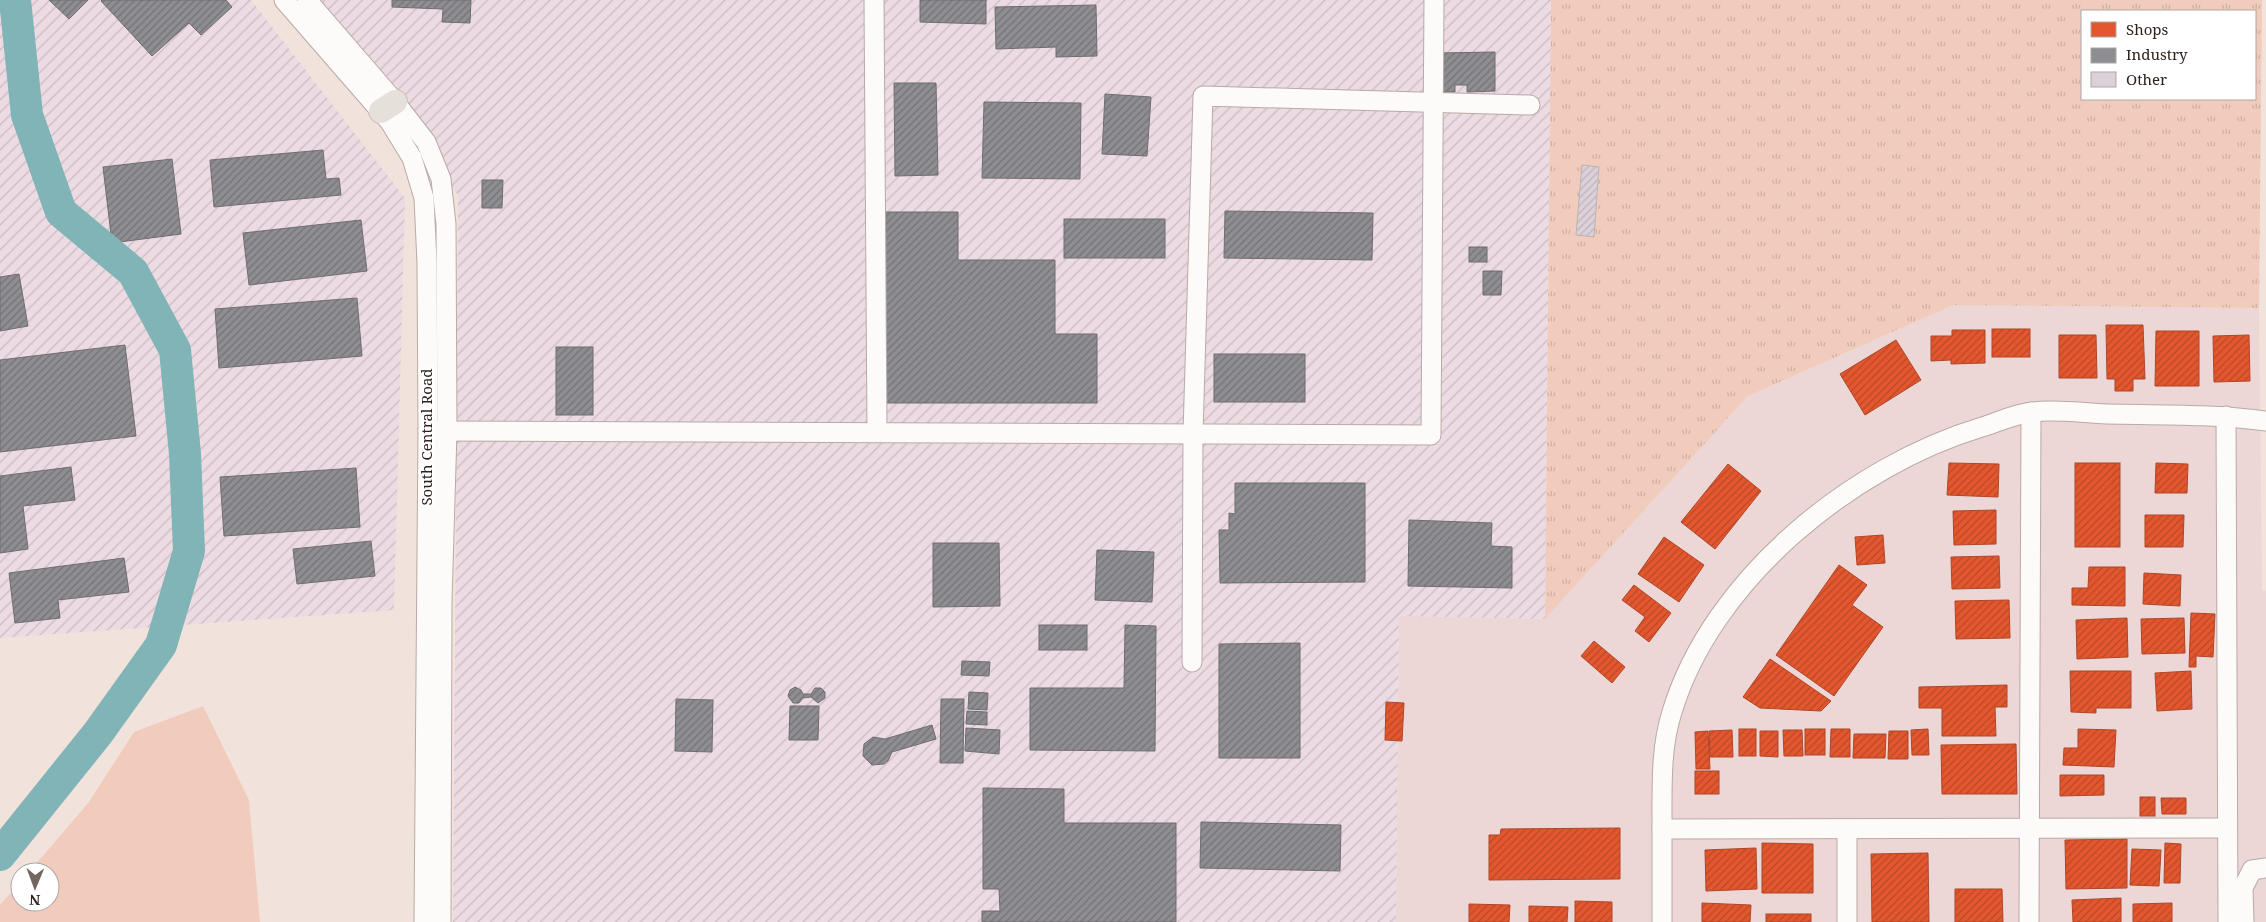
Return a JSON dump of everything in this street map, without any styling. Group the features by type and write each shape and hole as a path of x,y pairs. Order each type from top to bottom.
{"street":[{"name":"South Central Road","path":"284,0 388,107 426,142 441,178 446,224 447,431 442,601 441,922"},
{"name":"South Central Road","path":"307,0 388,107 390,122 412,158 424,198 427,263 428,430 424,922"},
{"path":"874,0 877,432"},
{"path":"428,430 1431,435 1434,0"},
{"path":"1192,662 1193,434 1203,96 1530,105"},
{"path":"2029,922 2031,412"},
{"path":"1662,922 1662,766 1671,713 1686,672 1716,620 1752,576 1796,532 1843,493 1900,459 1963,433 2031,412 2226,416 2266,421"},
{"path":"2226,416 2228,922"},
{"path":"1662,829 2227,828"},
{"path":"1847,829 1847,922"},
{"path":"2244,922 2243,888 2252,870 2266,868"}],"shaded area":[{"path":"0,0 251,0 405,198 394,610 0,638"},
{"path":"302,0 1551,0 1545,619 1399,616 1396,922 453,922 458,195"},
{"path":"1953,305 2259,308 2262,590 2266,591 2266,922 1396,922 1399,616 1545,619 1748,396"}],"green space":[{"path":"1551,0 2262,0 2259,308 1953,305 1748,396 1545,619"},
{"path":"203,706 249,800 260,922 0,922 0,905 10,894 10,912 60,912 60,862 38,862 89,802 134,732"}],"building: Shops":[{"path":"2106,325 2143,325 2145,379 2133,379 2133,391 2115,391 2115,379 2107,379"},
{"path":"1992,329 2030,329 2030,357 1992,357"},
{"path":"1952,330 1985,330 1985,363 1951,364 1951,360 1931,361 1931,336 1952,336"},
{"path":"2156,331 2199,331 2199,386 2155,386"},
{"path":"2059,335 2096,335 2097,378 2059,378"},
{"path":"2249,335 2250,381 2214,382 2213,336"},
{"path":"1896,340 1921,380 1865,415 1840,374"},
{"path":"1949,463 1999,464 1998,497 1947,495"},
{"path":"2075,463 2120,463 2120,547 2075,547"},
{"path":"2156,463 2188,464 2187,493 2155,493"},
{"path":"1728,464 1761,491 1715,549 1681,522"},
{"path":"1996,510 1996,544 1954,545 1953,511"},
{"path":"2145,515 2184,515 2183,547 2145,547"},
{"path":"1883,535 1885,563 1857,565 1855,537"},
{"path":"1664,537 1704,565 1679,602 1638,574"},
{"path":"1999,556 2000,588 1952,589 1951,557"},
{"path":"1839,565 1867,585 1852,605 1883,627 1834,696 1776,655"},
{"path":"2089,567 2125,567 2125,606 2072,605 2072,588 2088,588"},
{"path":"2144,573 2181,575 2180,606 2143,604"},
{"path":"1634,585 1671,613 1649,642 1635,631 1645,617 1622,600"},
{"path":"2009,600 2010,638 1956,639 1955,601"},
{"path":"2191,613 2215,614 2213,657 2196,656 2196,667 2189,667"},
{"path":"2127,618 2128,657 2077,659 2076,620"},
{"path":"2184,618 2185,653 2142,654 2141,619"},
{"path":"1594,641 1625,667 1612,683 1581,656"},
{"path":"1770,659 1831,701 1821,711 1760,708 1743,697"},
{"path":"2070,671 2131,671 2131,708 2096,708 2096,713 2071,712"},
{"path":"2191,671 2192,709 2157,711 2155,673"},
{"path":"2007,685 2007,707 1995,707 1996,736 1942,736 1942,708 1919,708 1919,687"},
{"path":"1386,702 1404,703 1402,741 1385,740"},
{"path":"1739,729 1756,729 1756,756 1739,756"},
{"path":"1805,729 1825,729 1825,755 1805,755"},
{"path":"1831,729 1850,729 1850,757 1830,757"},
{"path":"1928,729 1929,755 1912,755 1911,730"},
{"path":"2078,729 2116,730 2114,767 2063,765 2064,748 2078,748"},
{"path":"1732,730 1733,757 1710,757 1709,731"},
{"path":"1783,730 1802,730 1803,756 1784,756"},
{"path":"1708,731 1710,769 1696,769 1695,732"},
{"path":"1760,731 1778,731 1778,757 1760,756"},
{"path":"1889,731 1908,731 1908,759 1888,759"},
{"path":"1854,734 1886,734 1885,758 1853,758"},
{"path":"2016,744 2017,794 1942,794 1941,745"},
{"path":"1695,771 1719,771 1719,794 1695,794"},
{"path":"2060,775 2104,775 2104,795 2060,796"},
{"path":"2140,797 2155,797 2155,816 2140,816"},
{"path":"2161,798 2186,798 2186,814 2162,814"},
{"path":"1620,828 1620,879 1489,880 1489,835 1500,835 1501,829"},
{"path":"2127,839 2127,888 2066,889 2065,840"},
{"path":"1762,843 1813,844 1813,893 1762,893"},
{"path":"2165,843 2181,844 2180,883 2164,883"},
{"path":"1756,848 1757,889 1706,891 1705,850"},
{"path":"2132,849 2161,850 2159,886 2130,885"},
{"path":"1928,853 1929,922 1872,922 1871,854"},
{"path":"1955,889 2002,889 2003,922 1955,922"},
{"path":"2121,898 2121,922 2073,922 2072,900"},
{"path":"1575,901 1612,902 1612,922 1575,922"},
{"path":"1702,903 1751,905 1750,922 1702,922"},
{"path":"2172,903 2172,922 2133,922 2133,904"},
{"path":"1469,904 1510,905 1509,922 1469,922"},
{"path":"1529,906 1568,907 1567,922 1529,922"},
{"path":"1766,914 1811,914 1811,922 1766,922"}],"building: Industry":[{"path":"49,0 88,0 69,19"},
{"path":"102,0 226,0 232,7 201,35 189,23 152,56"},
{"path":"392,0 471,0 470,23 442,22 443,9 392,7"},
{"path":"920,0 986,0 986,24 920,22"},
{"path":"1096,5 1097,56 1056,57 1056,47 996,49 995,7"},
{"path":"1495,52 1495,91 1467,92 1467,85 1455,85 1455,92 1438,92 1438,53"},
{"path":"894,83 936,83 938,175 895,176"},
{"path":"1105,94 1151,97 1147,156 1102,154"},
{"path":"984,102 1081,103 1080,179 982,178"},
{"path":"323,150 326,179 339,178 341,195 214,207 210,160"},
{"path":"172,159 181,234 112,243 103,167"},
{"path":"482,180 503,180 502,208 482,208"},
{"path":"1225,211 1373,213 1372,260 1224,258"},
{"path":"881,212 958,212 958,260 1055,260 1055,334 1097,334 1097,403 880,403"},
{"path":"1064,219 1165,219 1165,258 1064,258"},
{"path":"361,220 367,271 249,285 243,233"},
{"path":"1469,247 1487,247 1487,262 1469,262"},
{"path":"1483,271 1502,271 1501,295 1483,295"},
{"path":"19,274 28,326 0,331 0,277"},
{"path":"357,298 362,356 219,368 215,309"},
{"path":"125,345 136,436 0,452 0,360"},
{"path":"556,347 593,347 593,415 556,415"},
{"path":"1214,354 1305,354 1305,402 1214,402"},
{"path":"71,467 75,500 23,506 28,549 0,553 0,476"},
{"path":"356,468 360,527 224,536 220,477"},
{"path":"1235,483 1365,483 1365,582 1220,583 1219,530 1229,530 1229,513 1235,514"},
{"path":"1409,520 1492,523 1491,546 1512,547 1512,588 1408,586"},
{"path":"371,541 375,576 297,584 293,549"},
{"path":"933,543 999,543 1000,606 933,607"},
{"path":"1097,550 1154,552 1152,602 1095,600"},
{"path":"124,558 129,592 58,600 60,618 15,623 9,573"},
{"path":"1039,625 1087,625 1087,650 1039,650"},
{"path":"1125,625 1156,626 1155,751 1030,750 1030,688 1124,688"},
{"path":"1300,643 1300,758 1219,758 1219,644"},
{"path":"962,661 990,662 989,676 961,675"},
{"path":"795,687 801,690 803,694 811,694 815,688 821,688 825,692 825,698 818,703 811,697 803,698 799,703 793,703 788,696 790,690"},
{"path":"969,692 988,693 987,710 968,709"},
{"path":"676,699 713,700 712,752 675,751"},
{"path":"941,699 964,699 963,763 940,763"},
{"path":"790,706 819,706 818,740 789,740"},
{"path":"967,711 987,712 987,725 966,724"},
{"path":"932,725 936,739 892,752 888,761 884,764 872,765 863,756 864,744 873,737 885,739"},
{"path":"966,728 1000,730 999,754 965,751"},
{"path":"983,788 1064,789 1064,823 1176,823 1176,922 982,922 982,911 1000,911 999,889 983,889"},
{"path":"1201,822 1341,825 1340,871 1200,868"}],"building: Other":[{"path":"1582,165 1599,167 1594,237 1576,235"}],"waterway":[{"path":"0,855 98,733 161,645 189,551 185,454 175,350 133,272 61,212 27,115 15,0"}]}
